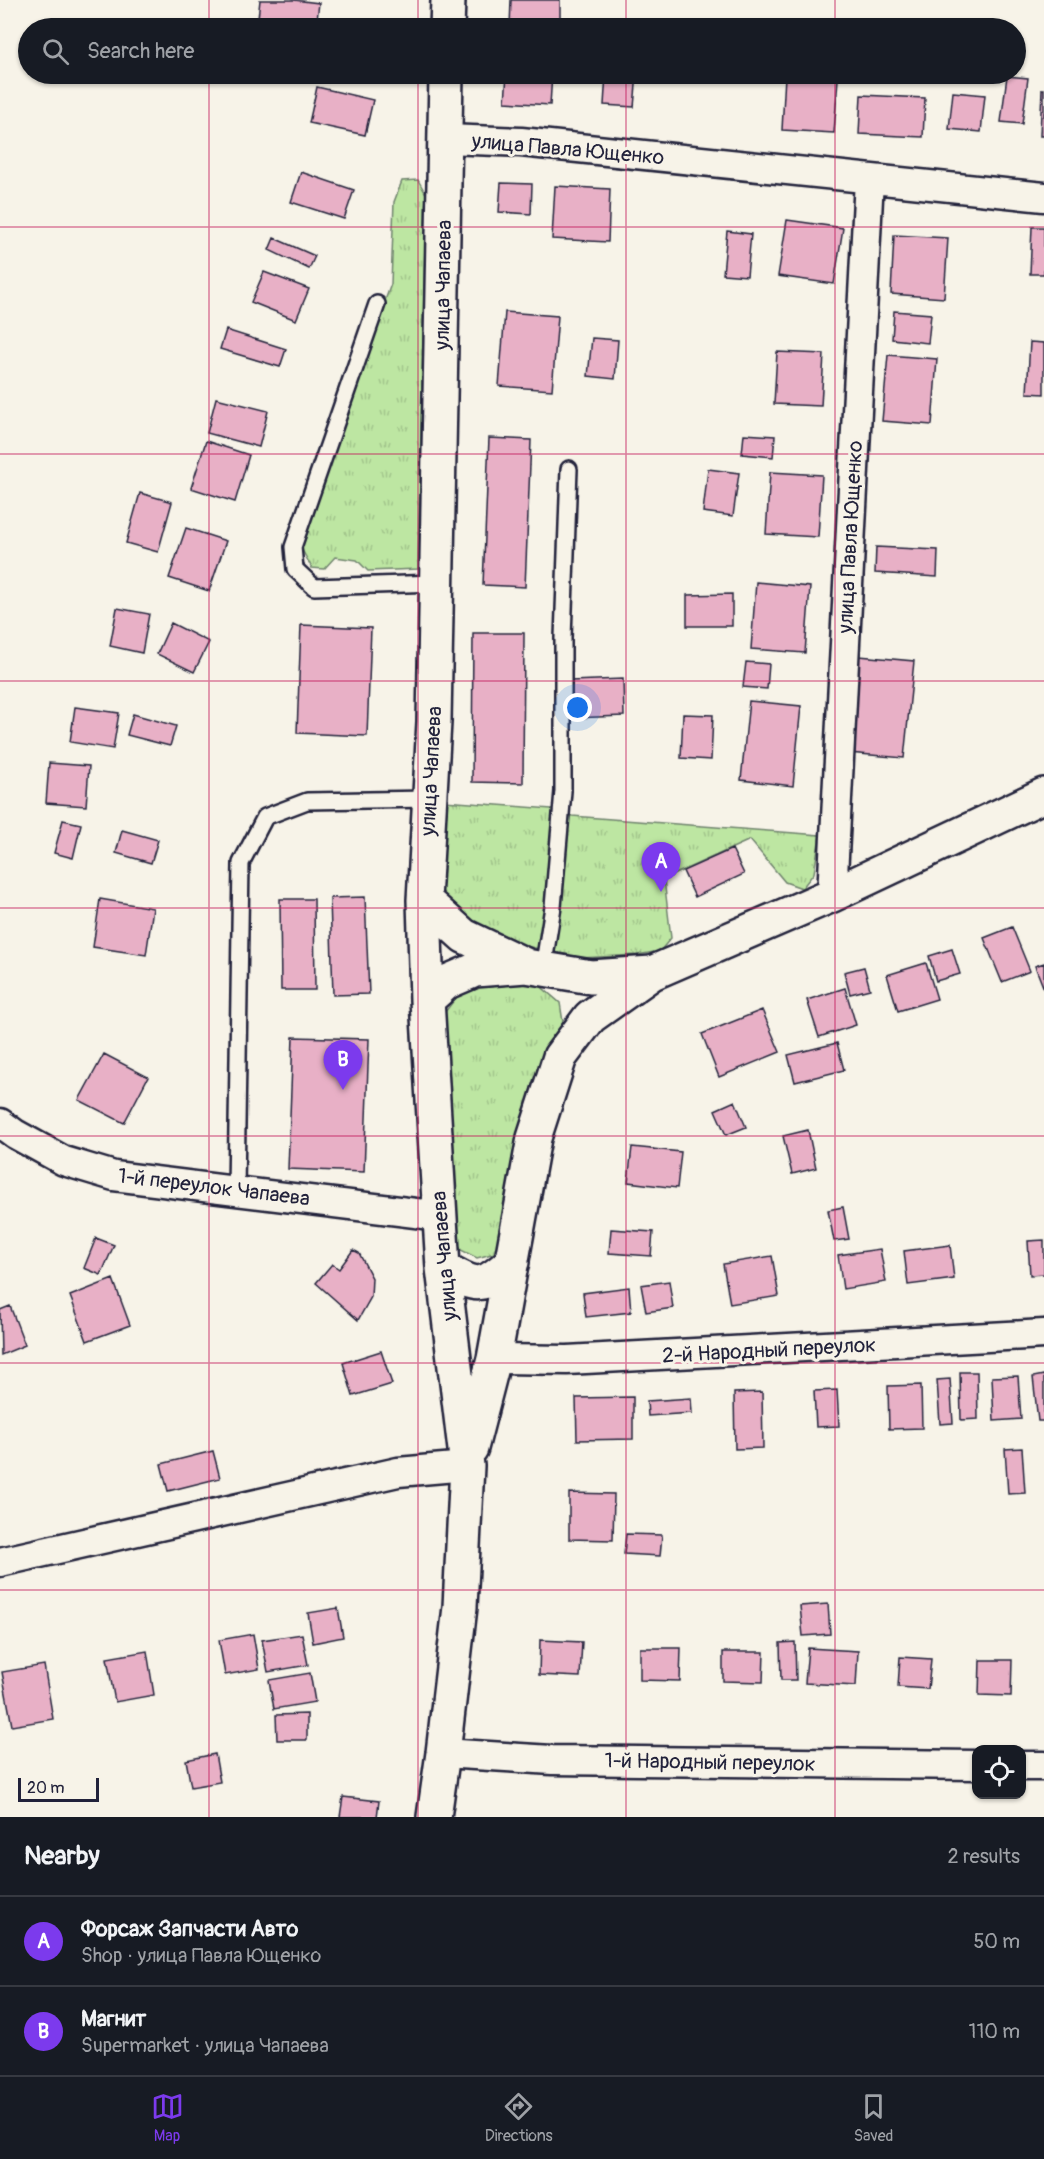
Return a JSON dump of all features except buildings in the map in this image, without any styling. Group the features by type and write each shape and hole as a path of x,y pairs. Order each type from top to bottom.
{"main road":[{"path":"447,18 448,0"},
{"name":"улица Чапаева","path":"434,1817 460,1606 466,1466 443,1268 427,1000 424,900 434,722 446,84"},
{"path":"466,1466 494,1359 534,1138 560,1057 590,1017 652,973 832,895 1044,795"},
{"path":"424,900 464,936 535,968"},
{"path":"427,1000 447,982 476,970 535,968 591,977 652,973"},
{"path":"443,1268 469,1283 490,1281 512,1262"}],"street":[{"name":"улица Павла Ющенко","path":"446,139 521,142 1044,197"},
{"name":"улица Павла Ющенко","path":"832,895 869,179"},
{"name":"1-й переулок Чапаева","path":"0,1123 15,1134 64,1161 114,1176 440,1216"},
{"name":"2-й Народный переулок","path":"494,1359 567,1360 1044,1334"},
{"path":"0,1563 398,1472 466,1466"},
{"name":"1-й Народный переулок","path":"443,1753 552,1761 972,1765"},
{"path":"1026,1766 1044,1766"}],"lane":[{"path":"376,304 293,547 294,569 314,587 437,583"},
{"path":"535,968 553,907 563,791 563,638 569,470"},
{"path":"236,1190 241,863 265,817 307,801 430,799"}],"green space":[{"path":"418,180 426,194 418,569 368,571 357,560 335,557 324,569 312,568 301,548 343,416 391,284 394,202 402,181"},
{"path":"444,801 552,809 572,816 820,835 814,873 802,888 785,882 750,840 664,879 671,938 660,951 637,955 580,958 476,932 440,899"},
{"path":"514,977 538,984 560,1003 563,1022 532,1085 515,1148 503,1234 495,1253 477,1258 461,1250 454,1232 445,1012 461,991 480,979"}],"place":[{"name":"Форсаж Запчасти Авто","path":"661,892"},
{"name":"Магнит","path":"343,1090"}]}
